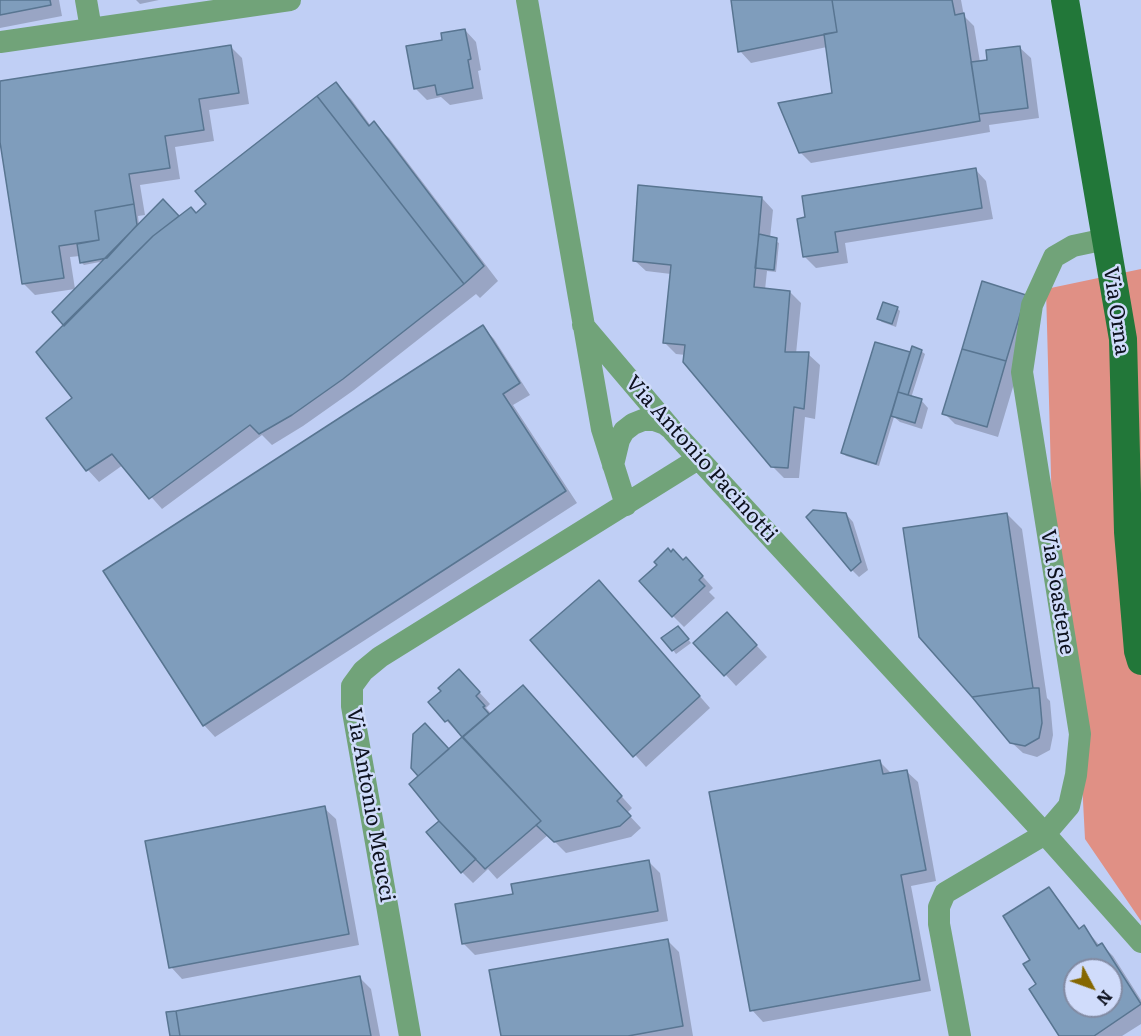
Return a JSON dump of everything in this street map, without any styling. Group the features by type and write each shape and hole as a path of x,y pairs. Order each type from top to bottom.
{"main road":[{"name":"Via Orna","path":"1065,0 1123,339 1128,532 1138,651 1141,661"}],"street":[{"path":"86,0 92,29"},
{"path":"0,42 290,0"},
{"path":"527,0 602,429 626,505"},
{"name":"Via Soastene","path":"960,1036 939,924 939,907 945,893 1045,834 1069,806 1076,775 1080,734 1022,372 1032,305 1054,257 1073,246 1106,239"},
{"name":"Via Antonio Pacinotti","path":"583,325 698,459 1045,834"},
{"path":"613,465 619,440 624,430 633,423 654,420 665,424 673,431"},
{"name":"Via Antonio Meucci","path":"410,1036 352,706 352,686 363,670 380,657 698,459"},
{"path":"1045,834 1141,942"}],"shaded area":[{"path":"1141,269 1141,921 1085,839 1075,648 1052,512 1046,289"}],"building":[{"path":"0,0 50,0 51,5 0,15"},
{"path":"731,0 832,0 837,32 738,52"},
{"path":"832,0 952,0 955,15 964,13 980,121 799,153 778,103 832,93 824,34 837,32"},
{"path":"465,29 471,59 468,60 473,88 437,95 435,85 414,89 406,46 442,40 441,33"},
{"path":"231,45 239,93 199,99 204,130 165,136 170,168 129,174 134,204 95,211 99,240 59,246 64,278 22,284 0,142 0,81"},
{"path":"1020,46 1028,108 979,114 971,62 987,60 986,50"},
{"path":"336,82 369,126 374,121 484,266 464,284 317,96"},
{"path":"317,96 464,284 343,379 292,415 259,434 250,425 149,499 112,454 86,471 46,418 72,398 36,352 153,236 191,207 196,213 206,204 195,191"},
{"path":"976,168 982,208 835,232 838,252 803,257 797,219 805,217 802,196"},
{"path":"638,185 762,197 754,287 790,291 785,352 809,352 804,409 794,407 788,468 771,467 683,362 685,345 663,343 671,265 633,261"},
{"path":"163,199 179,216 153,236 64,326 52,312"},
{"path":"134,204 137,225 107,258 80,263 77,244 99,240 95,211"},
{"path":"759,234 777,238 774,270 755,268"},
{"path":"982,281 1026,295 1006,361 962,349"},
{"path":"883,302 898,307 892,324 877,319"},
{"path":"483,325 520,383 503,394 566,491 203,726 103,571"},
{"path":"875,342 910,352 876,464 841,453"},
{"path":"912,346 922,350 908,395 898,392"},
{"path":"962,349 1006,361 987,427 942,414"},
{"path":"898,392 922,399 915,423 891,416"},
{"path":"813,510 846,513 861,562 851,571 806,517"},
{"path":"1007,513 1033,688 972,697 919,637 903,528"},
{"path":"668,548 671,552 673,549 683,560 686,557 703,576 699,580 705,586 672,617 639,581 657,565 654,562"},
{"path":"599,580 700,696 633,757 530,640"},
{"path":"727,612 757,645 724,676 693,643"},
{"path":"678,626 689,639 672,651 661,638"},
{"path":"459,669 480,692 476,696 489,714 462,737 448,720 445,722 428,702 441,691 438,688"},
{"path":"523,685 622,796 617,801 631,816 620,826 554,842 536,825 541,821 463,737"},
{"path":"1039,688 1042,723 1039,738 1025,746 1010,743 972,697"},
{"path":"425,723 449,749 418,776 411,768 413,734"},
{"path":"462,737 541,821 485,869 439,821 409,784"},
{"path":"880,760 883,774 907,770 926,870 901,875 920,980 750,1011 709,792"},
{"path":"325,806 349,934 169,968 145,841"},
{"path":"439,821 476,859 461,873 426,832"},
{"path":"649,860 658,911 462,944 455,904 513,894 511,884"},
{"path":"1049,887 1079,929 1084,925 1097,946 1102,943 1112,958 1063,958 1063,1018 1120,1018 1094,1036 1059,1036 1029,989 1036,984 1023,964 1030,960 1003,916"},
{"path":"668,939 683,1026 628,1036 501,1036 489,970"},
{"path":"360,976 371,1036 180,1036 176,1011"},
{"path":"1123,976 1141,1004 1123,1016"},
{"path":"176,1011 180,1036 170,1036 166,1012"}]}
